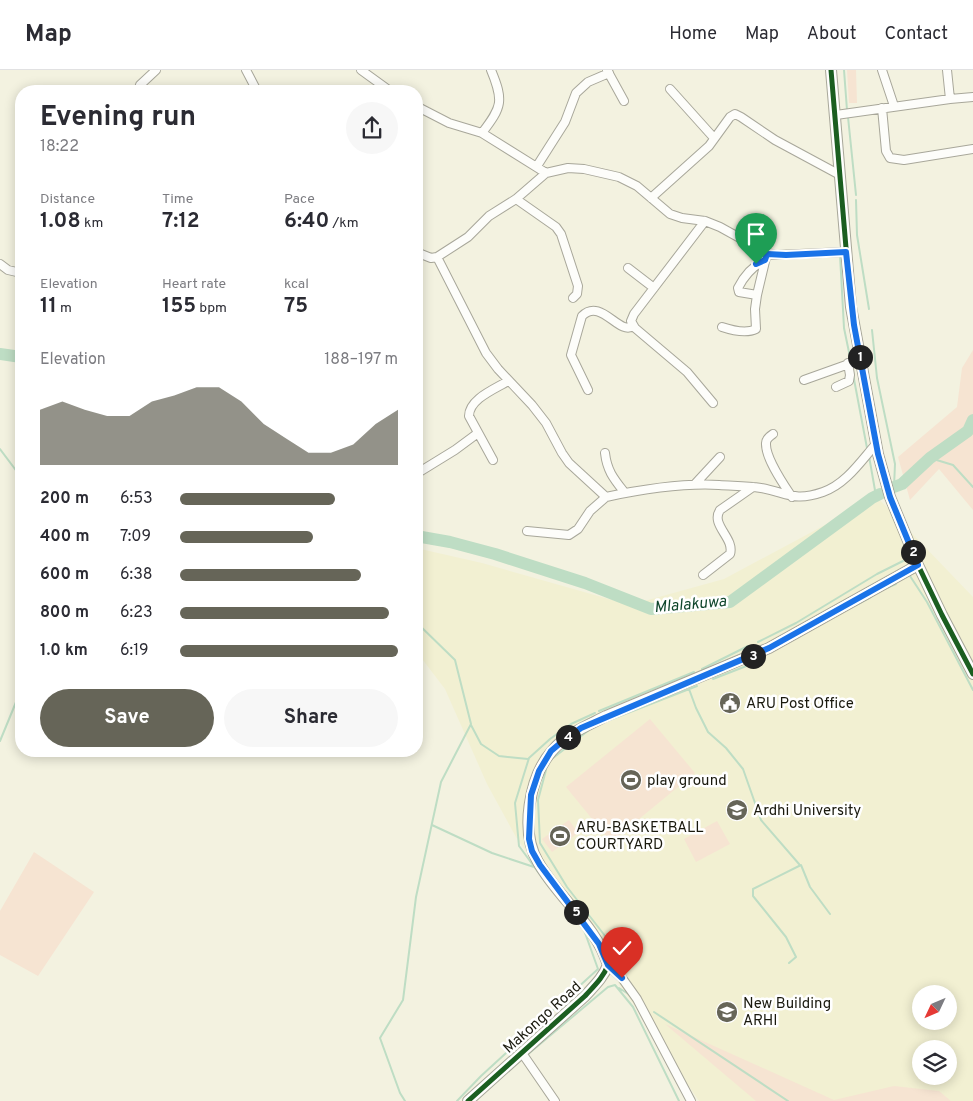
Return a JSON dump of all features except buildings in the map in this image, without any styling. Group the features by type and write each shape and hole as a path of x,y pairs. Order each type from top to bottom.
{"street":[{"path":"141,85 156,70"},
{"path":"246,70 253,85"},
{"path":"361,70 382,85"},
{"path":"482,133 497,111 499,103 500,90 491,70"},
{"path":"831,70 851,307 883,475 918,565 973,674"},
{"path":"882,70 894,106"},
{"path":"947,70 950,99"},
{"path":"537,166 565,122 576,93 588,82 608,72 624,102"},
{"path":"670,89 714,138"},
{"path":"836,115 973,97"},
{"path":"882,108 886,151 890,158 904,160 973,149"},
{"path":"423,110 449,123 482,133 546,173"},
{"path":"651,198 709,146 730,117 735,114 795,151 840,174"},
{"path":"423,255 431,258 437,257 461,242 489,216 516,199 546,173 568,168 584,169 619,177 637,186 670,214 682,218 705,221 735,234 766,257"},
{"path":"516,199 556,227 561,234 578,286 577,294 573,298"},
{"path":"705,221 632,318 633,326 686,372 713,403"},
{"path":"757,294 739,292 738,288 742,280 756,264 766,257 846,252"},
{"path":"437,257 486,353 508,381 532,405 546,423 569,463 606,497"},
{"path":"722,327 734,330 752,331 756,329 755,309 757,294 766,257"},
{"path":"0,264 8,270 15,272"},
{"path":"628,268 654,288"},
{"path":"588,390 571,355 582,316 587,312 595,311 606,315 625,328 633,326"},
{"path":"804,380 860,360"},
{"path":"836,387 849,381 848,363"},
{"path":"493,460 469,416 469,411 485,395 508,381"},
{"path":"423,470 478,433"},
{"path":"773,434 766,443 770,457 776,475 792,497"},
{"path":"527,532 569,535 578,529 590,511 606,497 695,484 753,487 792,497 804,497 833,488 852,471 876,444"},
{"path":"605,453 607,466 612,476 625,493"},
{"path":"695,484 720,457"},
{"path":"703,575 730,554 732,549 717,520 717,515 720,510 753,487"},
{"path":"691,1101 637,1000 622,978 608,965 599,944 550,880 530,846 531,795 539,771 551,751 581,728 769,648 918,565"},
{"name":"Makongo Road","path":"472,1100 585,996 597,983 608,965"},
{"path":"522,1053 556,1101"}],"shaded area":[{"path":"847,70 856,70 857,103 849,103"},
{"path":"973,350 973,510 939,469 910,500 898,457 957,407 962,368"},
{"name":"Ardhi University","path":"877,497 973,597 973,1101 699,1101 516,837 487,784 445,689 423,660 423,550 482,563 630,605 724,579"},
{"name":"play ground","path":"650,719 695,773 611,842 566,787"},
{"name":"ARU-BASKETBALL COURTYARD","path":"569,820 578,833 552,852 542,839"},
{"path":"717,821 730,844 696,862 684,839"},
{"path":"34,852 94,892 38,976 0,955 0,911"},
{"path":"665,1024 834,1100 894,1086 939,1091 951,1101 756,1101"}],"waterway":[{"path":"844,70 847,110"},
{"path":"848,117 856,195"},
{"path":"856,200 857,235 869,309"},
{"path":"840,255 844,328 851,362"},
{"path":"872,330 877,378 895,464 894,487"},
{"name":"Mlalakuwa","path":"0,354 15,356"},
{"path":"853,374 867,448"},
{"path":"894,487 902,484 930,458 968,431 973,420"},
{"path":"0,449 15,469"},
{"path":"869,456 876,496"},
{"path":"930,458 953,465 973,487"},
{"name":"Mlalakuwa","path":"423,537 495,554 585,583 651,609 730,602 880,494"},
{"path":"758,642 796,623 877,574 903,561"},
{"path":"910,576 927,602 973,690"},
{"path":"884,589 896,584"},
{"path":"854,606 871,597"},
{"path":"405,1101 400,1093 380,1038 403,1000 416,897 441,782 471,724 455,660 423,629"},
{"path":"702,669 748,646"},
{"path":"713,679 749,665 765,655"},
{"path":"599,711 694,672"},
{"path":"607,721 697,686"},
{"path":"689,689 708,732 726,748 743,769 761,820 799,864"},
{"path":"0,741 15,705"},
{"path":"549,887 519,846 515,803 529,758 550,739 571,724 595,713"},
{"path":"471,725 481,744 499,756 528,759"},
{"path":"553,758 589,730"},
{"path":"546,770 538,800 540,843 567,887 609,941 615,961"},
{"path":"432,825 492,853 534,867"},
{"path":"789,963 796,957 786,937 753,896 753,889 801,865 810,887 830,914"},
{"path":"457,1101 481,1076 598,969 584,930"},
{"path":"615,985 633,1007 679,1101"},
{"path":"527,1055 608,987 615,985"},
{"path":"619,988 630,995"},
{"path":"654,1012 788,1101"}],"cycle path":[{"path":"831,70 851,307 878,454 890,497 918,565 973,674"},
{"path":"468,1101 585,996 601,978 608,965 595,937 546,875 532,850 528,821 533,790 544,762 552,751 570,735 592,723 769,648 918,565"}],"place":[{"name":"ARU Post Office","path":"730,703"},
{"name":"play ground","path":"631,780"},
{"name":"Ardhi University","path":"737,810"},
{"name":"ARU-BASKETBALL COURTYARD","path":"560,836"},
{"name":"New Building ARHI","path":"727,1012"}],"route":[{"path":"622,978 608,965 599,944 550,880 532,851 529,839 531,795 539,771 551,751 581,728 769,648 918,565 890,497 878,454 854,325 846,252 767,254 765,260 756,264"}]}
